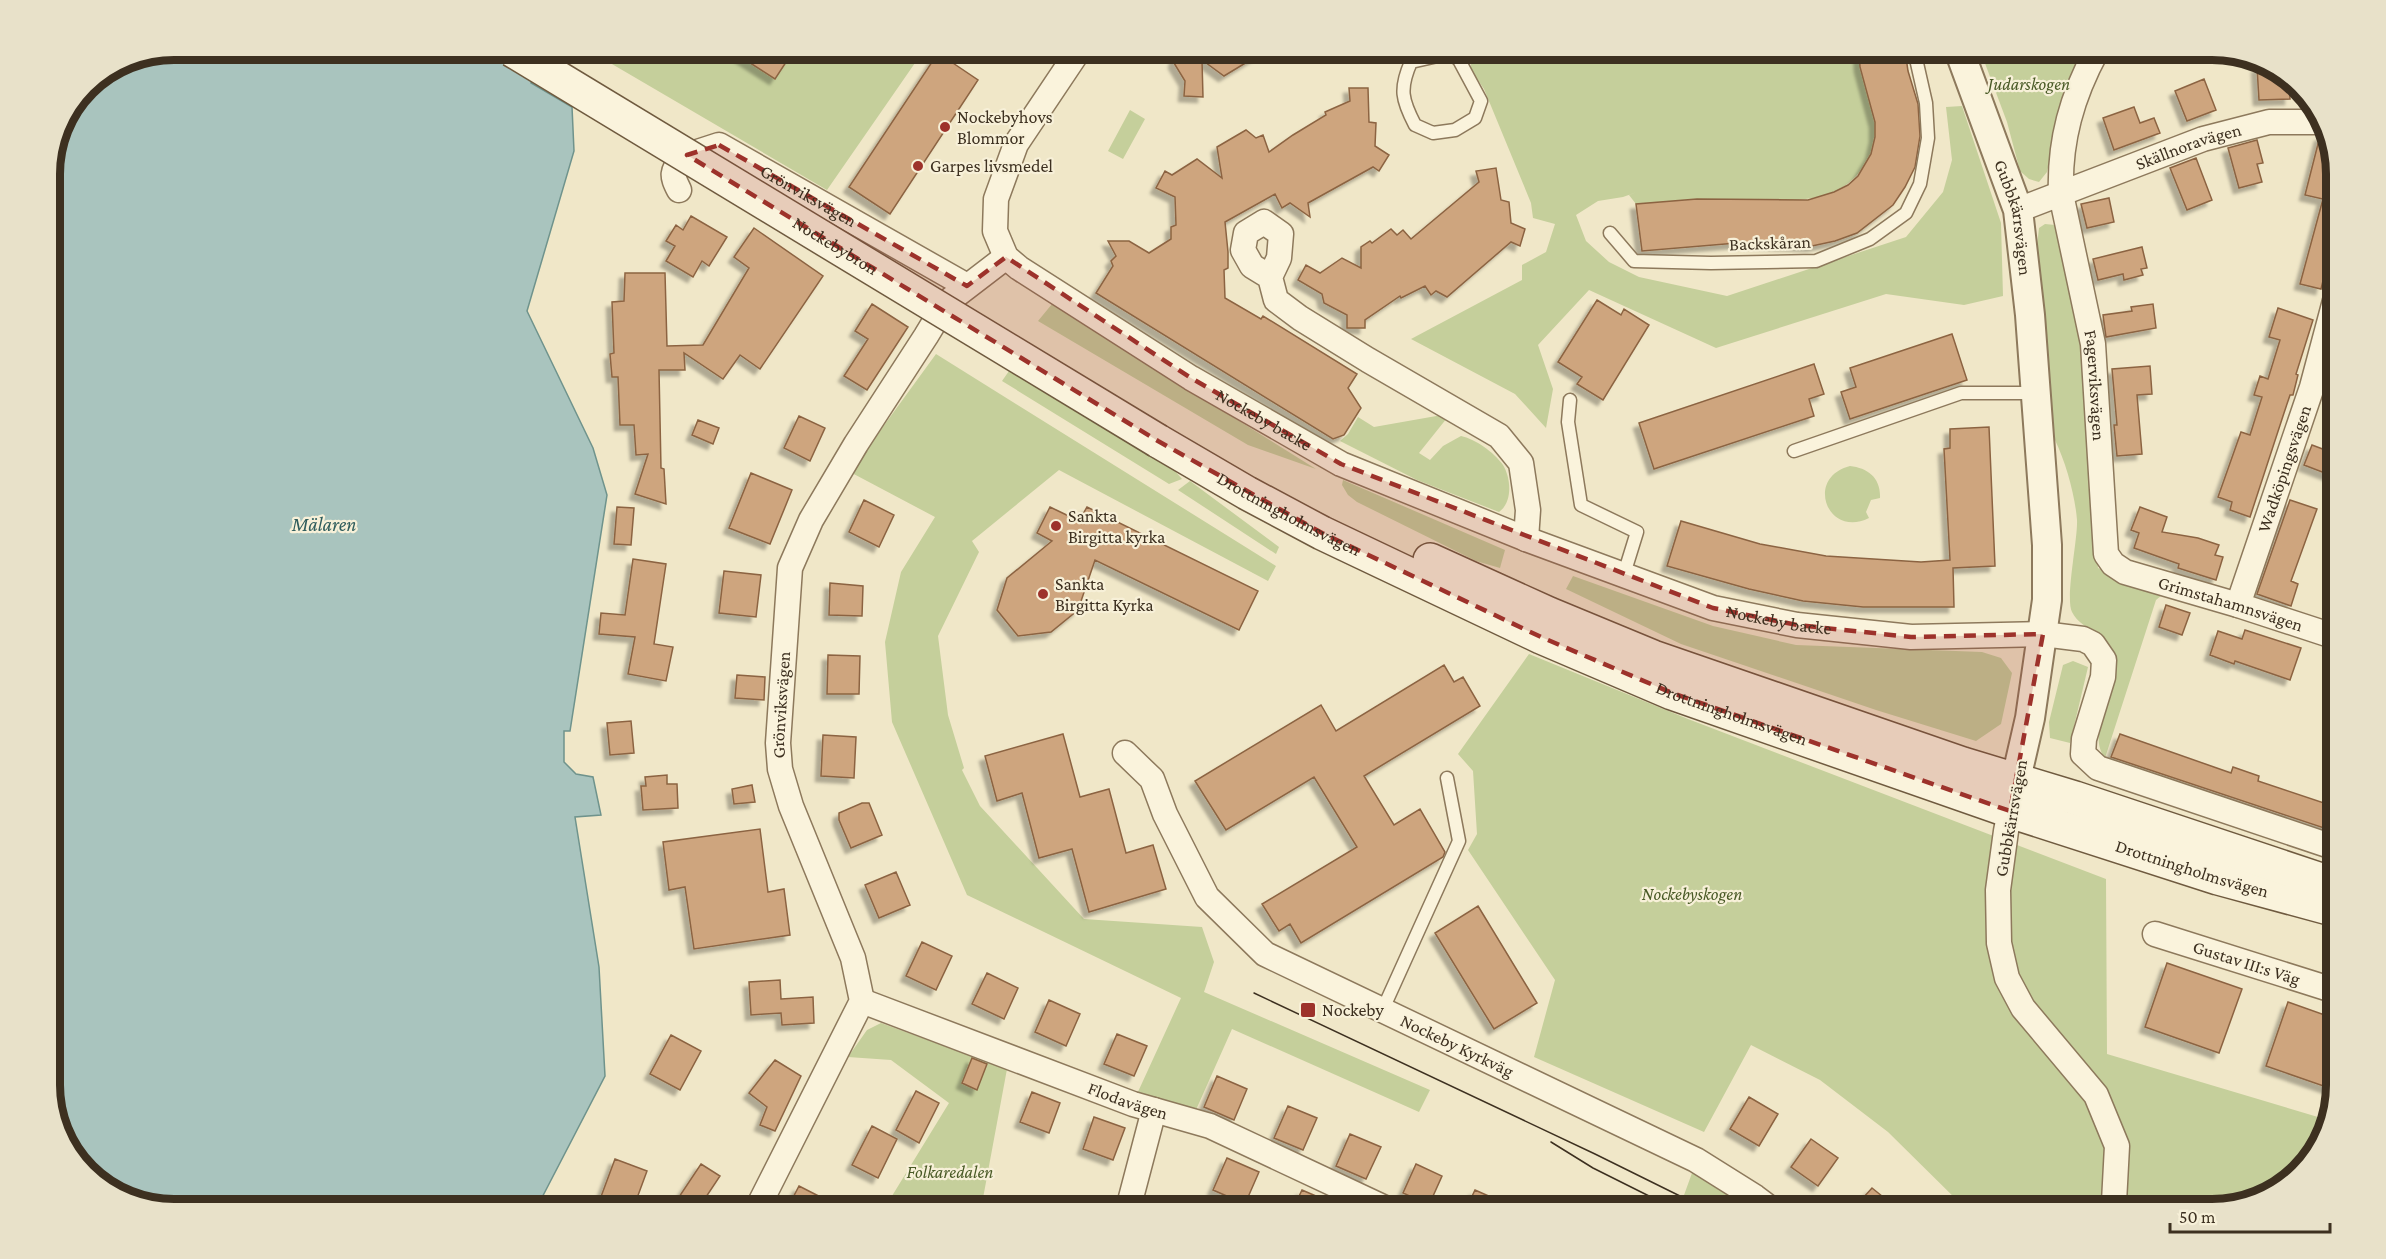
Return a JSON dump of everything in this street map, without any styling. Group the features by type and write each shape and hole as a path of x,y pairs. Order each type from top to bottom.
{"main road":[{"name":"Nockebybron","path":"529,60 1163,432"},
{"name":"Nockebybron","path":"561,60 1163,432"},
{"name":"Drottningholmsvägen","path":"1163,432 1257,474 1416,554 1549,614 1653,657 1963,764 2016,779 2326,882"},
{"name":"Drottningholmsvägen","path":"1163,432 1247,493 1322,533 1541,637 1672,693 2010,811 2218,878 2326,907"}],"street":[{"path":"1012,263 995,231 996,199 1016,144 1072,60"},
{"name":"Gubbkärrsvägen","path":"1963,60 2018,210 2031,315 2047,545 2043,634 2030,718 2010,811 1998,890 1999,943 2007,978 2023,1008 2096,1095 2117,1146 2114,1199"},
{"name":"Fagerviksvägen","path":"2093,60 2066,125 2060,169 2061,194 2093,344 2106,554 2113,564 2125,572"},
{"name":"Skällnoravägen","path":"2061,194 2203,139 2269,122 2313,122"},
{"name":"Grönviksvägen","path":"679,190 673,177 674,170 682,157 719,145 967,286"},
{"path":"2018,210 2061,194"},
{"name":"Grönviksvägen","path":"862,1000 853,958 791,806 780,769 778,743 790,568 811,520 856,444 946,303 967,286 1012,263"},
{"name":"Nockeby backe","path":"1012,263 1191,378 1341,464 1526,539 1713,608 1797,625 1911,637 2043,634"},
{"path":"1270,277 1276,300 1300,318 1499,436 1521,463 1528,510 1526,539"},
{"name":"Wadköpingsvägen","path":"2238,605 2312,387 2326,334"},
{"name":"Grimstahamnsvägen","path":"2125,572 2326,634"},
{"path":"2043,634 2083,639 2093,644 2104,660 2103,677 2084,740 2083,754 2098,768 2326,845"},
{"name":"Nockeby Kyrkväg","path":"1125,753 1152,779 1165,814 1207,897 1265,954 1696,1160 1758,1199"},
{"name":"Gustav III:s Väg","path":"2155,934 2326,988"},
{"path":"762,1199 862,1000"},
{"name":"Flodavägen","path":"862,1000 1133,1104 1210,1126 1366,1199"},
{"path":"1131,1199 1154,1110"}],"lane":[{"path":"1418,60 1411,62 1403,80 1405,106 1415,125 1433,133 1455,130 1475,118 1481,101 1461,60"},
{"name":"Backskåran","path":"1610,233 1634,261 1670,262 1816,261 1870,239 1906,213 1920,183 1928,138 1926,103 1916,60"},
{"path":"1794,451 1961,393 2037,393"},
{"path":"1570,400 1568,422 1581,505 1637,532 1624,574"},
{"path":"1383,1009 1459,841 1447,778"}],"highlighted area":[{"path":"719,145 967,286 1006,257 1191,378 1341,464 1713,608 1797,625 1911,637 2043,634 2010,811 1672,693 1541,637 1322,533 1158,441 687,155"}],"green space":[{"path":"605,60 917,60 827,190"},
{"path":"1470,60 1860,60 1874,113 1875,134 1869,157 1853,180 1837,190 1801,200 1712,199 1636,204 1629,195 1637,192 1598,201 1576,215 1586,241 1609,262 1639,277 1727,296 1906,237 1943,192 1952,160 1946,107 1962,106 2001,223 2003,296 1964,305 1886,294 1716,348 1589,290 1538,345 1553,389 1546,428 1515,394 1411,339 1522,280 1522,265 1546,252 1555,224 1533,218 1531,203 1484,89 1471,70"},
{"name":"Judarskogen","path":"1984,60 2079,60 2068,80 2047,172 2039,182 2029,179 2020,171 2007,122"},
{"path":"1130,110 1145,119 1123,159 1108,151"},
{"path":"2045,224 2055,225 2085,342 2098,568 2162,595 2156,600 2105,758 2100,747 2099,735 2116,669 2115,657 2112,649 2102,637 2077,619 2070,605 2077,520 2069,479 2055,440 2037,246 2039,228"},
{"path":"1052,304 1316,469 1248,445 1038,321"},
{"path":"936,354 1276,566 1268,581 1059,470 972,541 979,552 938,636 948,715 964,768 962,770 980,806 1084,919 1202,927 1214,962 1204,992 1430,1090 1419,1112 1232,1029 1195,1112 1137,1094 1181,998 967,895 892,722 885,642 901,572 935,517 850,472"},
{"path":"1009,371 1175,471 1182,479 1169,484 1002,381"},
{"path":"1442,415 1447,418 1419,453 1430,460 1443,446 1461,436 1472,440 1495,455 1506,470 1509,483 1507,502 1499,512 1417,480 1340,441 1348,434 1358,417 1374,427"},
{"path":"1850,466 1872,475 1880,491 1880,498 1871,500 1866,512 1869,518 1855,522 1842,520 1833,514 1827,504 1825,493 1828,482 1836,473"},
{"path":"1343,480 1505,550 1500,568 1476,561 1357,502 1348,495 1342,485"},
{"path":"1190,481 1279,547 1276,554 1178,490"},
{"path":"1573,576 1713,626 1796,645 1982,652 2001,658 2012,673 2001,724 1976,741 1681,644 1566,589"},
{"name":"Nockebyskogen","path":"1529,654 1688,719 2106,879 2107,1054 2321,1118 2320,1122 2307,1148 2293,1166 2269,1184 2242,1195 2212,1199 1956,1199 1888,1132 1820,1080 1751,1045 1704,1132 1534,1057 1555,980 1468,850 1477,834 1473,771 1458,754"},
{"path":"2073,661 2088,667 2070,743 2050,738 2049,722 2063,665"},
{"name":"Folkaredalen","path":"881,1023 1007,1069 983,1199 890,1199 949,1103 891,1060 848,1057 867,1030"},
{"path":"1692,1173 1738,1199 1683,1199"}],"water":[{"name":"Mälaren","path":"166,60 540,60 531,83 572,107 574,151 527,311 593,448 607,495 570,731 564,731 564,762 576,774 593,777 601,815 575,817 599,967 605,1076 541,1199 159,1198 137,1193 111,1180 88,1160 72,1135 66,1122 60,1093 60,166 64,144 79,111 93,93 117,75 137,66"}],"building":[{"path":"746,60 787,60 775,79"},
{"path":"933,60 948,60 978,80 890,214 849,187"},
{"path":"1175,60 1202,60 1203,97 1184,96 1185,81 1174,63"},
{"path":"1202,60 1250,60 1224,76"},
{"path":"1860,60 1906,60 1918,104 1920,136 1915,167 1893,205 1857,233 1812,246 1737,243 1642,251 1636,204 1697,199 1808,200 1848,185 1858,176 1871,154 1875,137 1875,122"},
{"path":"2257,70 2290,90 2290,99 2259,100"},
{"path":"2204,79 2216,110 2187,121 2175,91"},
{"path":"1349,88 1368,88 1369,122 1376,123 1375,146 1389,155 1379,171 1373,167 1308,203 1310,217 1290,203 1282,208 1275,194 1225,222 1228,268 1224,270 1225,298 1261,319 1263,316 1357,374 1348,388 1361,408 1344,435 1333,439 1096,293 1113,266 1111,261 1116,256 1108,241 1129,241 1149,253 1171,239 1171,227 1176,225 1175,197 1156,188 1165,171 1172,175 1197,159 1222,178 1217,147 1246,130 1256,138 1263,135 1269,152 1326,115 1325,112 1350,101"},
{"path":"2134,107 2140,123 2154,118 2160,133 2114,150 2103,118"},
{"path":"2320,137 2326,166 2326,269 2321,289 2300,284 2323,199 2305,195"},
{"path":"2257,140 2263,163 2257,164 2262,182 2239,188 2228,148"},
{"path":"2196,158 2212,200 2187,210 2170,168"},
{"path":"1496,168 1501,200 1509,202 1511,223 1525,229 1520,246 1511,242 1447,297 1436,291 1431,295 1425,286 1401,298 1400,296 1365,320 1365,328 1347,328 1347,315 1324,303 1322,294 1298,280 1306,265 1320,273 1342,258 1361,268 1361,247 1370,241 1372,243 1391,229 1397,235 1403,230 1411,239 1479,182 1476,171"},
{"path":"2109,198 2114,222 2087,228 2081,204"},
{"path":"691,216 727,237 709,266 702,261 693,277 666,261 675,246 666,241 676,225 683,230"},
{"path":"754,228 823,276 760,369 740,355 723,379 684,353 685,370 659,370 661,468 664,469 666,504 635,494 648,454 636,455 634,425 620,425 618,377 612,377 610,354 614,353 612,302 624,301 625,273 665,273 667,346 703,345 749,268 734,257"},
{"path":"2142,247 2147,268 2141,269 2143,275 2124,280 2123,274 2098,280 2093,259"},
{"path":"1597,300 1621,315 1624,309 1649,325 1603,400 1577,384 1582,377 1558,362"},
{"path":"872,304 908,327 867,390 844,376 868,339 855,331"},
{"path":"2153,304 2156,328 2106,337 2103,315 2132,311 2131,307"},
{"path":"2278,308 2313,320 2296,374 2298,375 2293,395 2290,395 2250,517 2230,510 2232,502 2218,497 2241,432 2250,435 2262,397 2254,395 2260,376 2268,379 2280,340 2269,337"},
{"path":"1952,334 1967,380 1850,419 1841,392 1856,387 1850,368"},
{"path":"1814,364 1824,394 1809,399 1814,416 1654,469 1639,423"},
{"path":"2150,366 2152,394 2137,395 2142,454 2117,456 2112,369"},
{"path":"799,416 825,428 810,461 784,448"},
{"path":"698,420 719,428 713,444 692,435"},
{"path":"1989,427 1995,566 1953,568 1954,607 1863,607 1803,601 1749,589 1667,566 1681,521 1760,544 1826,556 1921,562 1950,560 1944,449 1950,448 1950,429"},
{"path":"2312,445 2326,450 2326,473 2304,465"},
{"path":"751,473 792,490 770,544 729,528"},
{"path":"864,500 894,515 879,547 849,532"},
{"path":"2290,500 2317,509 2291,581 2298,584 2291,606 2257,594"},
{"path":"617,507 634,508 631,545 614,544"},
{"path":"1050,507 1079,521 1087,507 1258,591 1239,630 1095,560 1078,610 1051,632 1018,636 997,610 1007,578 1052,541 1037,533"},
{"path":"2140,507 2167,517 2162,532 2198,538 2219,545 2215,555 2223,557 2216,580 2178,568 2179,564 2134,548 2139,533 2131,530"},
{"path":"633,559 666,564 654,644 673,647 666,681 628,674 635,637 599,634 601,613 625,615"},
{"path":"724,571 761,575 756,617 719,613"},
{"path":"830,583 863,586 862,616 829,615"},
{"path":"2166,605 2190,613 2182,635 2159,627"},
{"path":"2245,630 2301,648 2290,680 2210,655 2218,631 2242,639"},
{"path":"828,655 860,656 859,694 827,694"},
{"path":"1444,665 1454,682 1463,677 1480,706 1364,776 1394,825 1420,809 1445,852 1443,857 1301,943 1290,924 1279,931 1262,904 1357,847 1314,777 1226,830 1195,781 1321,705 1336,731"},
{"path":"737,675 765,677 764,700 735,698"},
{"path":"631,721 634,753 610,755 607,723"},
{"path":"1063,734 1080,797 1109,789 1126,853 1153,845 1166,889 1089,912 1072,849 1039,858 1022,793 997,801 985,756"},
{"path":"2120,734 2231,773 2233,767 2259,776 2258,781 2326,804 2326,829 2111,757"},
{"path":"823,735 856,737 854,778 821,776"},
{"path":"667,775 667,784 677,784 678,808 643,810 641,786 646,786 645,777"},
{"path":"752,785 755,802 734,804 732,789"},
{"path":"862,803 869,803 882,835 851,848 839,820 839,813"},
{"path":"760,829 768,892 784,889 790,935 694,949 685,887 669,890 663,842"},
{"path":"896,872 910,905 879,918 865,885"},
{"path":"1478,906 1537,1003 1494,1029 1435,933"},
{"path":"922,942 952,956 936,990 906,976"},
{"path":"2167,963 2242,989 2219,1053 2145,1027"},
{"path":"987,973 1018,988 1004,1019 972,1004"},
{"path":"780,980 781,999 813,997 814,1023 782,1025 781,1013 751,1015 749,982"},
{"path":"1049,1000 1080,1014 1066,1046 1035,1032"},
{"path":"2288,1002 2326,1015 2326,1087 2266,1066"},
{"path":"1117,1034 1147,1046 1134,1076 1104,1064"},
{"path":"671,1035 701,1051 680,1090 650,1074"},
{"path":"972,1058 987,1064 977,1090 962,1083"},
{"path":"775,1060 801,1076 775,1131 760,1125 767,1107 749,1093"},
{"path":"1217,1076 1247,1089 1234,1120 1204,1107"},
{"path":"916,1091 939,1103 919,1143 896,1130"},
{"path":"1032,1092 1060,1103 1049,1133 1020,1122"},
{"path":"1749,1097 1778,1114 1759,1146 1730,1129"},
{"path":"1288,1106 1317,1118 1303,1150 1274,1138"},
{"path":"1094,1117 1125,1128 1113,1160 1083,1149"},
{"path":"872,1126 897,1139 878,1178 852,1165"},
{"path":"1350,1134 1381,1147 1366,1179 1336,1166"},
{"path":"1811,1139 1838,1158 1818,1186 1791,1167"},
{"path":"1227,1158 1259,1172 1247,1199 1234,1199 1213,1190"},
{"path":"615,1159 647,1171 637,1199 600,1199"},
{"path":"701,1164 720,1176 705,1199 678,1199"},
{"path":"1416,1164 1442,1176 1432,1199 1416,1199 1403,1193"},
{"path":"799,1186 824,1199 792,1199"},
{"path":"1872,1188 1886,1199 1862,1199"},
{"path":"1302,1190 1323,1199 1298,1199"},
{"path":"1475,1190 1495,1199 1471,1199"}],"tram line":[{"path":"1254,993 1686,1199"},
{"path":"1551,1142 1593,1168 1655,1199"}],"place":[{"name":"Nockebyhovs Blommor","path":"945,127"},
{"name":"Garpes livsmedel","path":"918,166"},
{"name":"Sankta Birgitta kyrka","path":"1056,526"},
{"name":"Sankta Birgitta Kyrka","path":"1043,594"},
{"name":"Nockeby","path":"1308,1010"}]}
